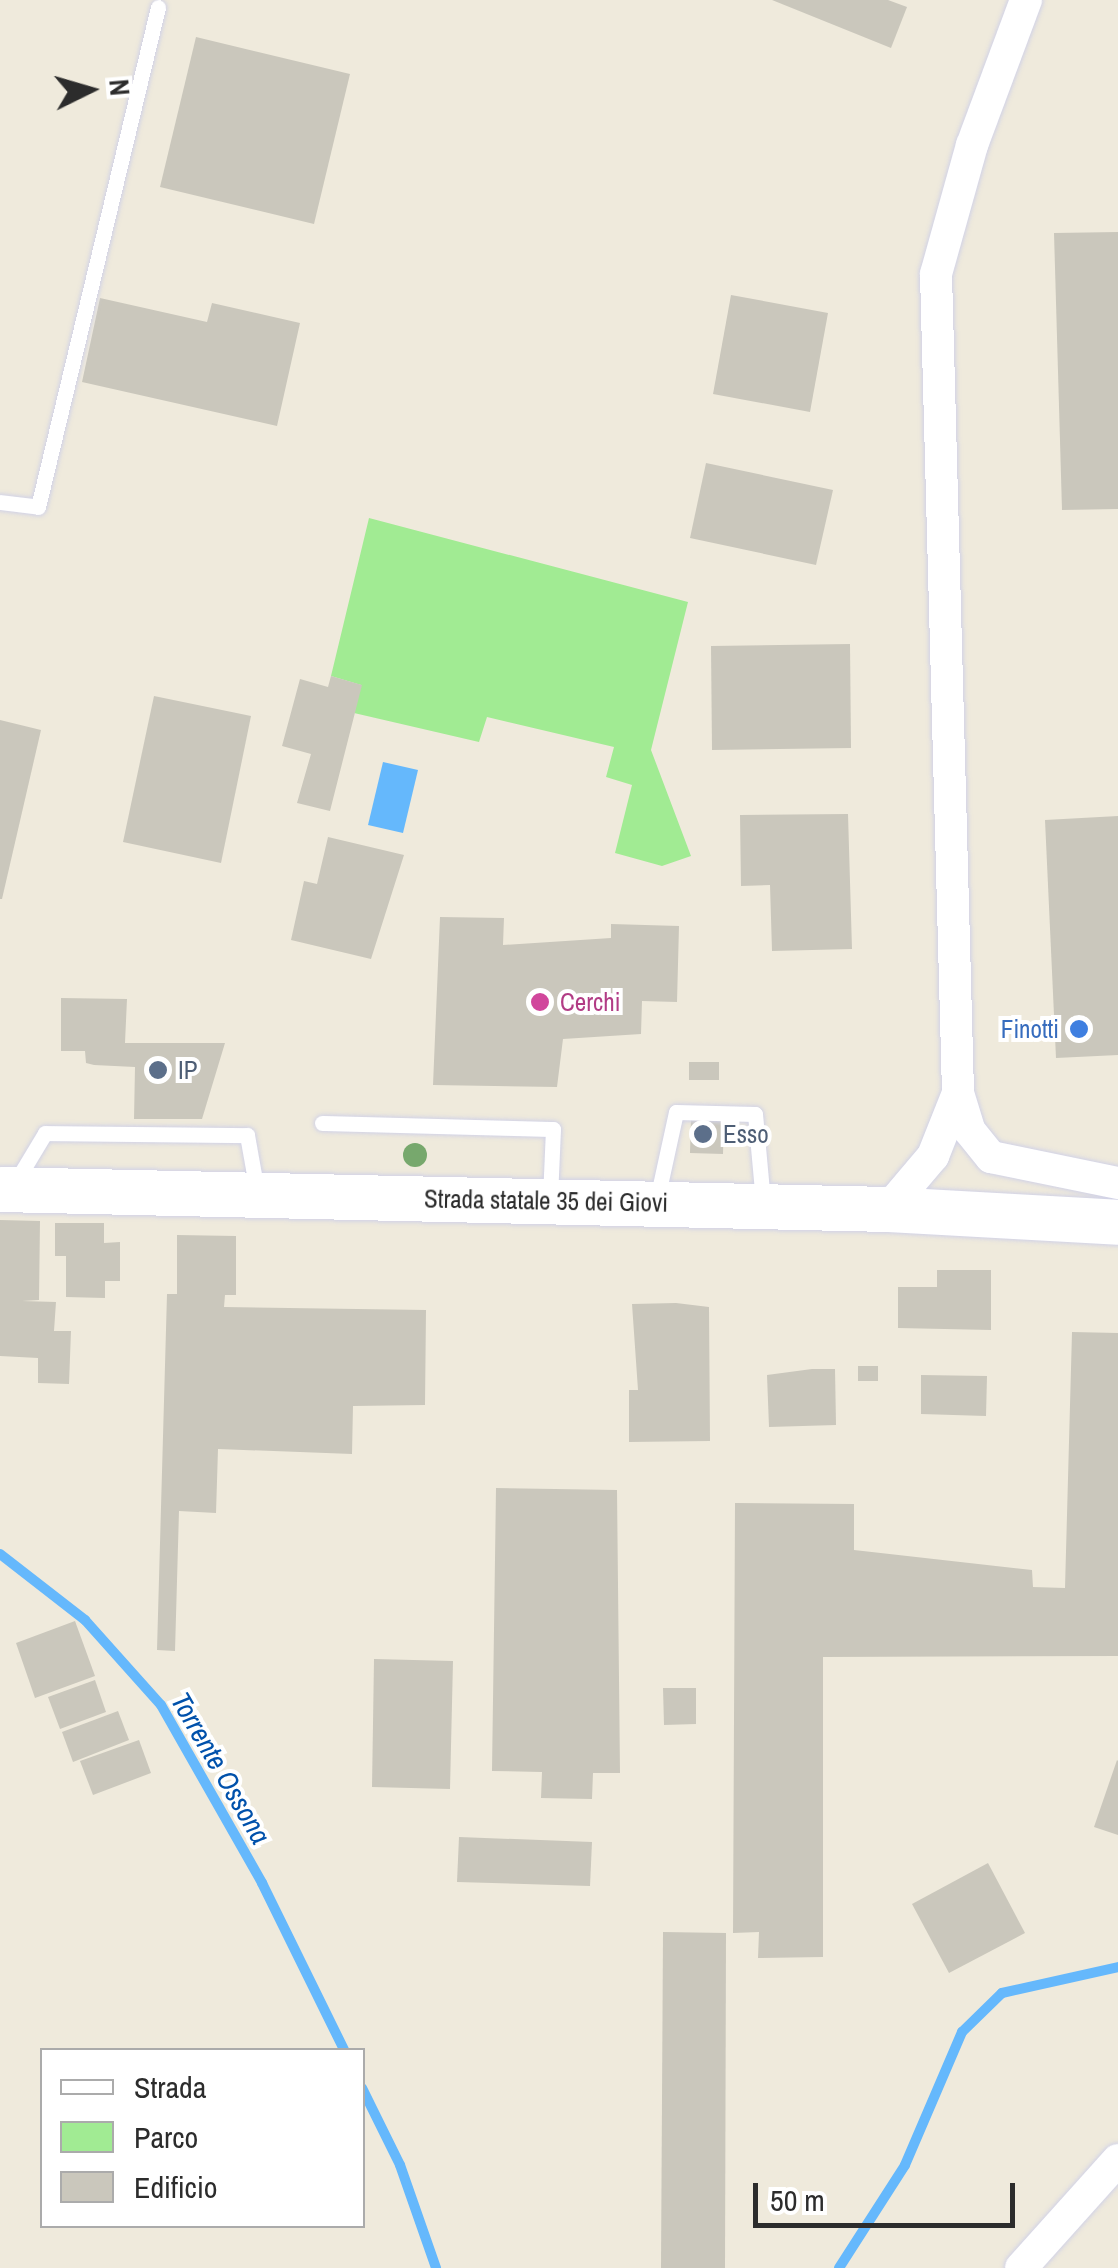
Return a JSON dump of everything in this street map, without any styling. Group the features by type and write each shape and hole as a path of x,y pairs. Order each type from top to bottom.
{"main road":[{"name":"Strada statale 35 dei Giovi","path":"6,1189 888,1209 1109,1219"}],"street":[{"path":"1026,0 972,145 936,274 958,1093 969,1130 991,1158 1118,1183"},
{"path":"888,1209 933,1156 958,1093"},
{"path":"1021,2268 1118,2160"}],"lane":[{"path":"0,502 38,507 158,7"},
{"path":"656,1204 676,1112 755,1114 764,1206"},
{"path":"322,1123 552,1129 550,1202"},
{"path":"6,1189 45,1134 247,1135 258,1195"}],"green space":[{"path":"369,518 688,602 651,750 691,856 662,866 615,853 632,785 606,777 614,747 487,717 479,742 354,713 361,685 331,676"}],"water":[{"path":"383,762 418,770 403,833 368,825"}],"building":[{"path":"772,0 888,0 907,7 891,48"},
{"path":"196,37 350,74 314,224 160,187"},
{"path":"1118,232 1118,509 1062,510 1054,233"},
{"path":"731,295 828,313 810,412 713,394"},
{"path":"100,298 207,322 212,303 300,323 277,426 82,382"},
{"path":"706,463 833,490 816,565 690,538"},
{"path":"850,644 851,748 712,750 711,646"},
{"path":"331,676 362,685 330,811 297,803 311,754 282,746 300,679 328,687"},
{"path":"154,696 251,716 221,863 123,842"},
{"path":"0,720 41,730 2,899 0,899"},
{"path":"848,814 852,949 772,951 770,885 741,886 740,815"},
{"path":"1118,816 1118,1055 1056,1058 1045,820"},
{"path":"328,837 404,855 371,959 291,940 304,881 317,884"},
{"name":"Cerchi","path":"440,917 504,918 503,945 611,938 611,924 679,926 677,1002 642,1001 641,1034 563,1039 557,1087 433,1085"},
{"path":"61,998 127,999 125,1043 225,1043 202,1119 134,1119 135,1067 94,1065 86,1063 85,1051 61,1051"},
{"path":"689,1062 719,1062 719,1080 689,1080"},
{"path":"691,1119 724,1119 723,1154 690,1153"},
{"path":"0,1220 40,1221 39,1300 22,1301 56,1302 54,1331 71,1331 69,1384 38,1383 38,1358 0,1356"},
{"path":"55,1223 104,1223 104,1243 120,1242 120,1281 105,1281 105,1298 66,1297 66,1256 55,1256"},
{"path":"177,1235 236,1236 236,1295 225,1295 224,1307 426,1310 425,1405 353,1406 352,1454 218,1449 216,1513 179,1511 175,1651 157,1650 167,1294 177,1294"},
{"path":"937,1270 991,1270 991,1330 898,1328 898,1287 937,1287"},
{"path":"632,1304 709,1307 710,1441 629,1442 629,1390 638,1390"},
{"path":"1072,1332 1118,1333 1118,1656 823,1657 823,1957 758,1958 759,1932 733,1933 735,1503 854,1504 854,1550 1032,1570 1033,1587 1065,1588"},
{"path":"858,1366 878,1366 878,1381 858,1381"},
{"path":"835,1369 836,1425 769,1427 767,1375"},
{"path":"921,1375 987,1376 986,1416 921,1414"},
{"path":"496,1488 617,1490 620,1773 593,1773 592,1799 541,1798 542,1772 492,1771"},
{"path":"75,1621 95,1676 35,1698 16,1643"},
{"path":"374,1659 453,1661 450,1789 372,1787"},
{"path":"95,1680 106,1712 60,1729 48,1697"},
{"path":"663,1688 696,1688 696,1724 664,1725"},
{"path":"118,1711 129,1740 73,1762 62,1732"},
{"path":"139,1740 151,1773 93,1795 80,1761"},
{"path":"1118,1761 1118,1835 1094,1827"},
{"path":"459,1837 592,1842 590,1886 457,1882"},
{"path":"988,1863 1025,1933 949,1973 912,1904"},
{"path":"663,1932 726,1933 725,2268 661,2268"}],"waterway":[{"name":"Torrente Ossona","path":"0,1554 85,1620 161,1705 262,1883 343,2048"},
{"name":"Torrente Ossona","path":"839,2268 905,2165 962,2032 1002,1993 1118,1967"},
{"name":"Torrente Ossona","path":"365,2094 400,2165 436,2268"}],"place":[{"name":"Cerchi","path":"540,1002"},
{"name":"Finotti","path":"1079,1029"},
{"name":"IP","path":"158,1070"},
{"name":"Esso","path":"703,1134"}]}
